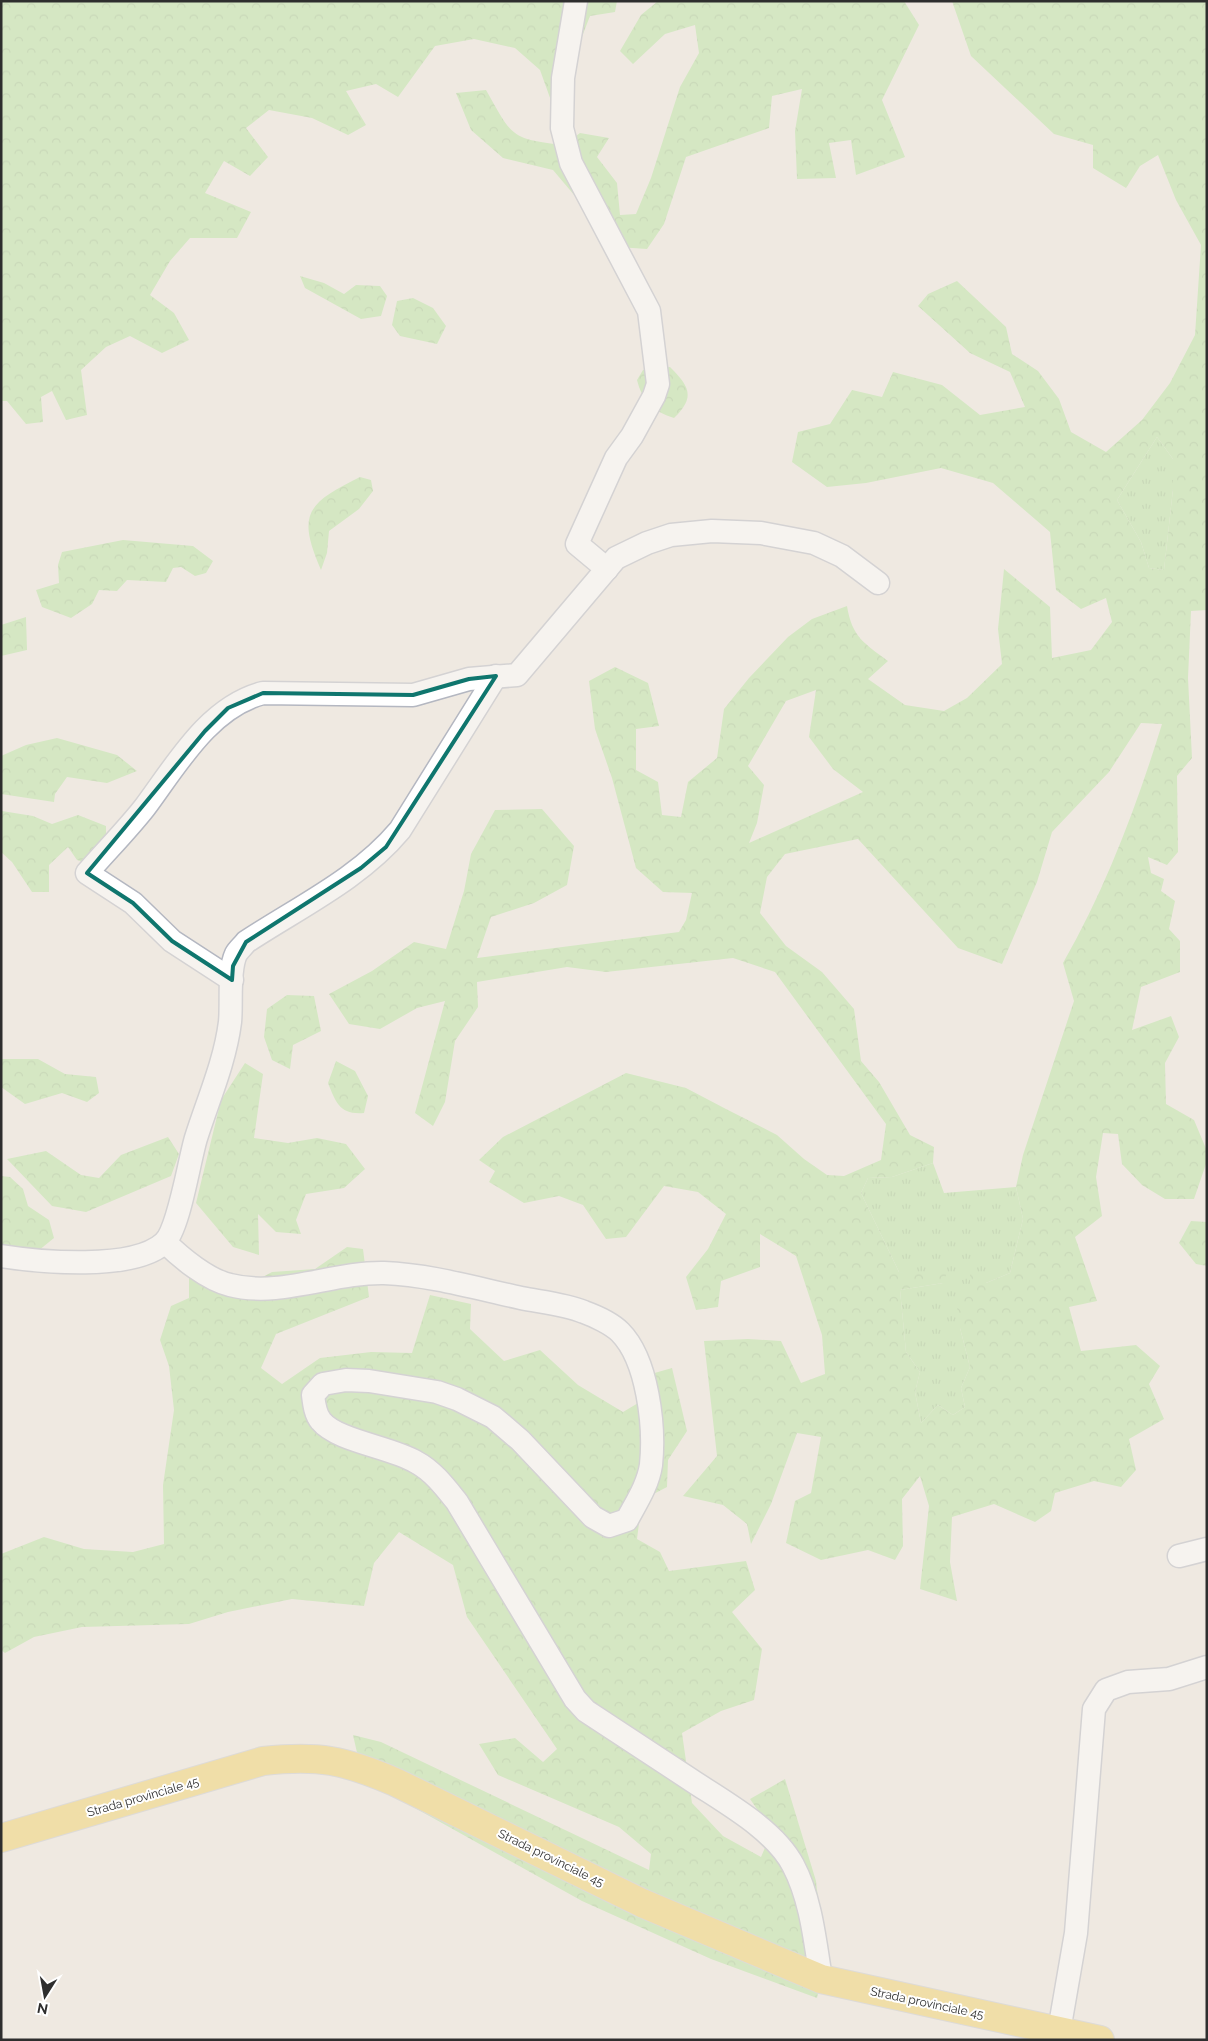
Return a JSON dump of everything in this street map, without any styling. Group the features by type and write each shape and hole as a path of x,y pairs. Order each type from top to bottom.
{"main road":[{"name":"Strada provinciale 45","path":"1,1838 263,1761 296,1758 325,1759 357,1765 642,1902 821,1979 1100,2040"}],"street":[{"path":"576,1 563,78 562,128 571,163 649,311 658,384 654,396 632,436 616,458 578,544 607,569"},
{"path":"232,980 172,942 133,903 87,873 144,807 160,784 204,730 228,708 246,698 263,693 413,695 469,679 517,675 616,558 647,543 671,535 712,531 761,533 814,543 842,556 878,582"},
{"path":"1,1256 61,1263 120,1259 146,1253 165,1242 175,1221 196,1139 223,1055 230,1022 232,980 236,954 246,942 361,868 386,847 400,830 496,676"},
{"path":"165,1242 184,1261 229,1285 262,1290 327,1279 382,1273 432,1276 584,1311 620,1331 634,1350 643,1372 650,1414 651,1465 643,1490 627,1520 609,1526 594,1518 520,1440 493,1417 457,1399 437,1392 369,1381 346,1380 323,1384 313,1395 315,1409 321,1421 338,1432 360,1442 395,1451 418,1462 435,1476 457,1502 575,1698 586,1711 750,1820 779,1846 792,1864 802,1887 813,1930 821,1979"},
{"path":"1179,1556 1207,1549"},
{"path":"1059,2031 1076,1933 1094,1709 1106,1690 1128,1682 1169,1679 1207,1666"}],"highlighted area":[{"path":"496,676 386,847 361,868 246,942 233,966 232,980 172,941 133,903 87,873 205,731 228,708 263,693 413,695 469,679"}],"green space":[{"path":"1,1 617,1 615,12 590,16 554,109 540,70 515,48 474,39 435,46 398,97 376,84 346,91 366,125 348,135 312,118 269,110 246,128 268,157 250,176 224,161 205,193 251,212 237,238 190,238 170,261 150,295 174,313 189,340 162,353 130,336 106,347 81,370 87,415 66,420 52,391 41,397 43,422 26,424 7,401 1,401"},
{"path":"658,1 904,1 919,25 882,100 905,157 856,175 851,140 829,143 836,178 797,179 795,131 802,89 772,96 769,128 686,157 664,224 647,249 603,246 580,202 553,170 503,158 471,130 456,93 486,90 508,126 522,137 564,145 580,133 609,138 597,157 617,183 620,215 636,214 651,178 680,87 699,53 695,25 665,34 633,64 620,51 641,15"},
{"path":"952,1 1207,1 1207,610 1191,611 1188,678 1192,758 1177,776 1178,852 1167,865 1148,857 1151,873 1164,879 1161,891 1175,901 1169,929 1180,941 1180,972 1141,987 1132,1030 1171,1016 1179,1037 1165,1063 1166,1104 1194,1120 1207,1151 1207,1161 1194,1199 1165,1199 1142,1185 1122,1164 1118,1134 1103,1133 1096,1177 1102,1216 1075,1237 1097,1301 1069,1307 1081,1351 1136,1345 1160,1366 1149,1384 1164,1419 1129,1439 1136,1470 1121,1487 1094,1481 1055,1493 1051,1511 1035,1522 994,1504 952,1517 950,1562 957,1601 920,1589 929,1506 920,1476 902,1499 903,1546 895,1560 868,1550 821,1560 786,1543 795,1501 811,1493 821,1437 797,1433 771,1504 751,1544 747,1524 723,1505 683,1496 717,1456 704,1341 748,1339 781,1341 801,1383 825,1374 822,1335 796,1256 760,1234 760,1267 721,1281 718,1307 696,1310 686,1277 708,1249 726,1214 698,1192 664,1186 626,1237 606,1239 583,1205 559,1196 524,1203 489,1182 495,1171 479,1160 503,1137 626,1073 686,1088 777,1135 804,1159 827,1175 844,1176 881,1160 886,1124 775,972 733,958 606,972 567,967 477,982 478,1007 455,1041 445,1102 433,1126 415,1113 445,1001 417,1008 380,1029 349,1024 329,994 372,971 414,942 446,949 464,891 471,854 495,810 542,809 574,846 567,885 534,903 491,917 477,958 679,932 686,920 692,893 663,892 636,868 612,778 595,729 589,681 615,667 648,683 659,726 636,729 636,770 658,782 662,815 681,817 688,782 717,758 724,709 749,678 788,637 812,619 847,606 852,625 860,638 888,661 868,679 905,705 944,711 967,698 1002,664 998,629 1004,569 1050,607 1052,658 1091,650 1112,622 1106,598 1081,609 1056,590 1050,532 993,483 941,468 866,483 827,487 792,462 798,432 830,424 852,390 882,397 893,372 942,385 980,415 1025,407 1010,372 970,353 918,306 928,294 957,281 1006,327 1012,354 1038,371 1059,399 1071,432 1106,452 1142,420 1170,383 1195,335 1201,245 1176,200 1158,155 1140,166 1126,188 1093,168 1093,145 1054,134 971,56","holes":["1157,437 1173,459 1173,489 1164,570 1149,568 1141,542 1117,500","816,690 809,737 833,769 863,792 749,843 757,823 764,785 748,766 786,701","1141,723 1162,724 1142,785 1107,876 1079,935 1063,963 1074,1001 1023,1155 1016,1187 1023,1219 1010,1273 986,1283 980,1272 970,1274 970,1294 956,1300 960,1328 970,1367 961,1388 965,1407 953,1415 938,1405 921,1423 915,1392 920,1372 906,1352 900,1290 943,1283 947,1273 899,1272 861,1193 868,1178 892,1177 933,1163 934,1147 910,1135 879,1082 861,1061 854,1009 822,972 786,946 760,913 767,877 785,854 858,839 958,948 1002,964 1037,882 1052,832 1109,772"]},
{"path":"300,276 324,283 344,294 356,285 380,286 387,296 381,316 361,319 305,288"},
{"path":"413,298 433,308 446,326 437,344 400,336 392,325 397,301"},
{"path":"670,367 682,380 687,392 685,404 674,418 667,416 650,405 642,394 637,380 643,370"},
{"path":"1157,437 1173,459 1173,489 1164,570 1149,568 1141,542 1117,500"},
{"path":"360,477 371,480 373,491 359,509 329,531 327,553 321,570 309,535 309,522 312,512 328,494"},
{"path":"123,540 193,546 213,561 206,573 195,576 181,567 173,568 166,582 127,580 117,591 99,590 92,604 71,618 42,607 36,590 59,583 58,565 62,552"},
{"path":"26,617 27,650 1,656 1,625"},
{"path":"57,738 117,755 137,771 107,783 67,777 55,794 54,802 1,794 1,756 26,745"},
{"path":"1,808 2,811 33,816 52,824 78,815 106,826 106,869 77,860 68,847 49,865 49,892 32,892 12,862 1,852"},
{"path":"287,995 314,996 321,1031 293,1045 290,1069 272,1060 264,1037 267,1009"},
{"path":"1,1059 38,1059 65,1074 96,1077 99,1093 87,1102 62,1093 25,1104 1,1087"},
{"path":"336,1061 355,1071 368,1096 364,1113 344,1110 337,1102 328,1083"},
{"path":"245,1063 263,1074 254,1138 288,1143 317,1138 346,1144 365,1169 344,1188 306,1194 296,1220 301,1234 276,1232 258,1214 259,1255 233,1247 196,1203 221,1100"},
{"path":"168,1137 179,1154 171,1176 86,1212 52,1206 7,1159 46,1151 81,1175 99,1178 121,1155"},
{"path":"933,1163 944,1193 1016,1187 1023,1219 1010,1273 986,1283 970,1294 960,1328 970,1367 961,1388 965,1407 953,1415 938,1405 921,1423 915,1392 920,1372 906,1352 900,1290 943,1283 899,1272 861,1193 868,1178 892,1177"},
{"path":"1,1176 10,1177 23,1189 28,1206 49,1220 54,1238 38,1251 1,1245"},
{"path":"1191,1221 1207,1222 1207,1266 1196,1264 1179,1243"},
{"path":"347,1247 363,1249 369,1297 276,1334 261,1368 282,1384 320,1358 371,1352 412,1353 430,1295 471,1304 470,1329 504,1361 540,1350 578,1385 623,1412 655,1393 651,1374 672,1368 687,1431 668,1460 667,1487 642,1500 637,1539 660,1552 669,1571 746,1561 755,1590 732,1612 762,1649 754,1700 721,1711 682,1733 692,1803 723,1836 761,1857 772,1831 750,1799 785,1779 816,1881 825,1959 817,1998 711,1959 582,1901 363,1779 353,1735 381,1742 649,1870 651,1854 619,1827 498,1775 479,1744 515,1738 543,1762 557,1749 467,1617 453,1565 399,1532 374,1563 364,1606 292,1599 228,1612 189,1624 82,1627 34,1637 5,1653 1,1650 1,1554 44,1537 84,1549 133,1552 164,1544 163,1485 174,1410 169,1366 160,1340 171,1306 189,1298 189,1277 227,1296 272,1272 315,1269"}]}
